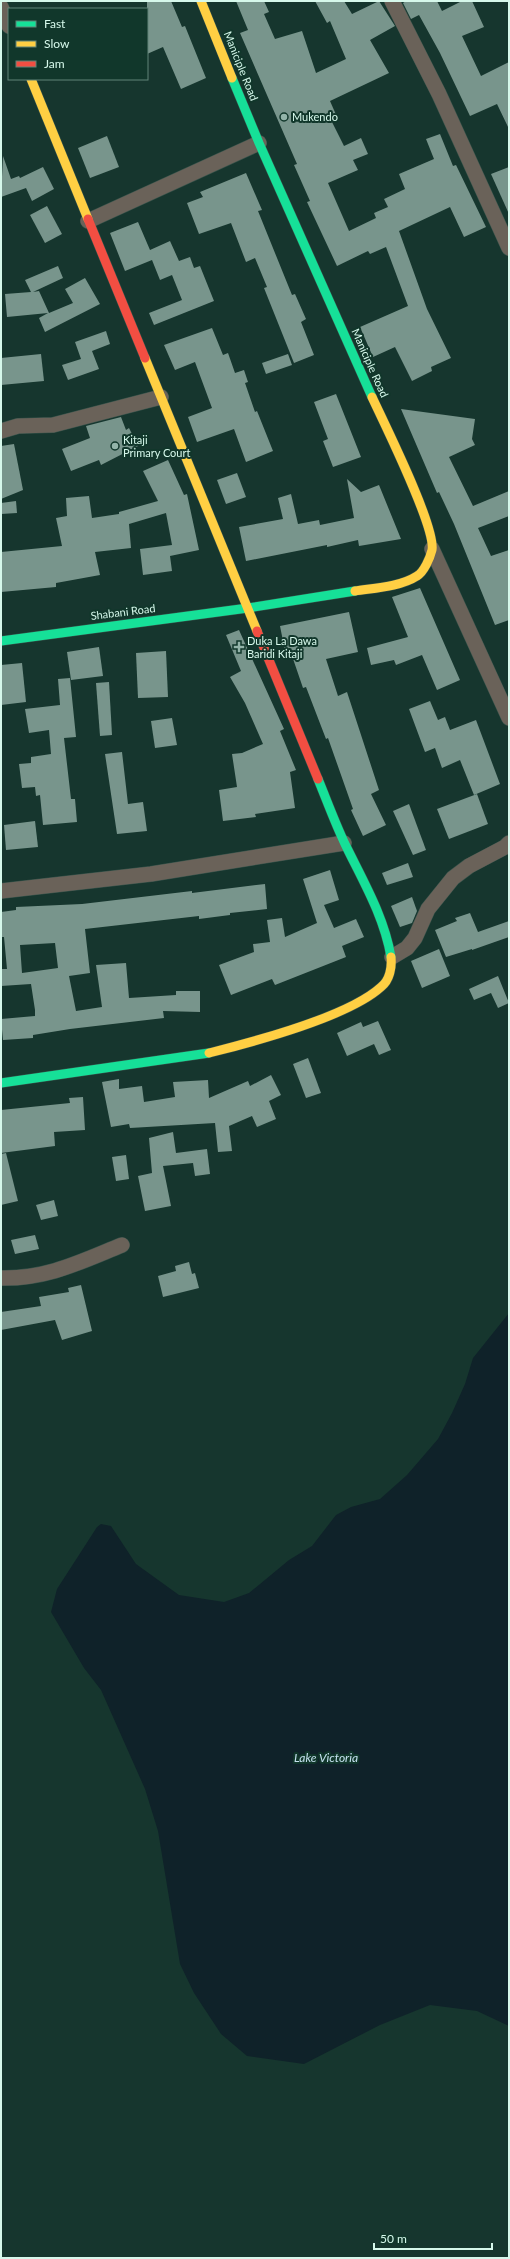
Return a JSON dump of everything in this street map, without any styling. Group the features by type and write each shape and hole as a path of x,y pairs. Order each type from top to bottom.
{"street":[{"name":"Maniciple Road","path":"201,1 260,143 424,514 432,549"},
{"path":"392,1 438,94 509,248"},
{"path":"1,7 8,24"},
{"path":"1,1083 87,1072 216,1051 320,1019 365,999 382,987 391,971 392,957 373,901 344,842 31,80"},
{"path":"88,221 260,143"},
{"path":"1,431 18,426 52,425 161,397"},
{"path":"248,608 363,590 402,582 418,576 425,567 432,549"},
{"path":"432,549 509,718"},
{"name":"Shabani Road","path":"1,640 248,608"},
{"path":"1,891 151,874 344,842"},
{"path":"392,957 407,948 415,938 428,909 453,878 469,866 505,848 509,843"},
{"path":"1,1278 27,1278 49,1274 122,1245"}],"water":[{"name":"Lake Victoria","path":"509,1313 509,2026 477,2011 430,2005 380,2025 304,2064 247,2056 221,2034 194,1993 180,1964 158,1831 145,1789 101,1690 84,1668 51,1612 57,1589 97,1527 101,1524 111,1526 136,1564 179,1595 224,1602 249,1593 289,1560 312,1546 336,1515 351,1507 380,1499 407,1475 438,1439 465,1384 473,1358"}],"building":[{"path":"147,1 171,1 182,27 185,26 206,78 181,89 163,47 148,54"},
{"path":"236,1 264,1 269,12 264,14 275,39 302,31 316,73 346,59 330,21 327,23 315,1 344,1 352,14 379,1 395,26 370,40 389,73 330,101 337,117 331,120 344,146 361,138 368,154 353,160 358,170 328,183 349,231 376,218 374,213 388,207 384,199 405,189 399,174 434,159 426,139 440,134 453,166 456,165 486,227 464,237 450,207 399,231 427,309 451,358 431,367 432,371 412,381 395,347 373,357 360,327 408,306 386,247 370,254 368,251 337,266 307,202 310,201 294,165 297,164 240,33 248,30"},
{"path":"406,1 437,1 442,11 462,1 472,1 484,27 462,36 481,76 509,62 509,129 497,104 470,116 440,53 419,15 411,19 403,3"},
{"path":"107,136 119,167 90,178 78,148"},
{"path":"3,156 11,179 19,176 20,178 43,167 54,189 32,201 26,188 1,197"},
{"path":"509,167 509,214 491,174"},
{"path":"246,173 262,210 258,211 292,295 295,294 306,319 301,322 314,355 294,363 264,288 267,287 255,258 246,262 231,223 199,234 187,203 203,197 200,192"},
{"path":"47,206 62,234 45,243 30,215"},
{"path":"138,222 150,250 170,241 179,261 190,257 194,268 200,266 214,301 154,325 149,313 182,300 172,275 160,280 152,260 125,271 110,233"},
{"path":"58,266 63,278 33,292 39,291 49,313 73,303 65,289 85,278 100,304 45,332 39,318 48,313 7,317 5,294 31,292 25,280"},
{"path":"212,328 223,355 228,353 235,373 244,370 248,382 245,383 255,412 257,411 273,451 246,462 234,429 197,442 188,417 212,408 195,362 175,370 164,345"},
{"path":"106,331 110,344 92,351 99,369 68,380 62,365 81,359 75,342"},
{"path":"41,354 44,381 1,385 1,358"},
{"path":"288,354 292,365 266,374 262,363"},
{"path":"336,394 361,457 333,467 323,441 328,439 314,402"},
{"path":"401,409 475,419 472,439 475,445 449,457 473,506 509,491 509,516 478,528 491,556 509,550 509,620 495,625 454,524 439,492 437,493"},
{"path":"121,417 126,430 129,428 138,446 101,465 99,460 71,471 62,449 90,438 86,426"},
{"path":"14,444 23,490 1,499 1,446"},
{"path":"168,460 184,495 187,494 199,550 170,556 172,571 143,575 140,549 172,545 166,513 129,524 131,548 95,552 100,575 56,583 56,587 1,592 1,552 62,546 56,518 67,516 66,498 89,496 92,518 119,514 119,512 158,501 143,471"},
{"path":"237,473 246,497 226,504 217,480"},
{"path":"347,479 361,492 379,485 401,539 359,546 358,540 246,561 239,527 283,519 278,498 291,494 298,524 319,520 320,525 354,518"},
{"path":"16,501 17,513 1,514 1,503"},
{"path":"420,588 460,680 437,690 422,655 396,665 394,660 371,665 367,648 408,637 392,597"},
{"path":"349,612 358,652 326,659 338,696 347,692 379,790 371,794 386,825 363,836 351,810 353,809 328,738 326,739 306,687 303,688 290,650 285,651 280,626"},
{"path":"239,630 284,729 280,731 296,770 290,772 295,808 255,814 256,817 223,821 219,790 237,787 232,754 242,753 263,744 245,703 230,677 241,671 226,635"},
{"path":"99,647 103,676 71,680 67,652"},
{"path":"166,651 168,697 138,698 136,653"},
{"path":"22,663 26,702 1,705 1,665"},
{"path":"70,678 76,737 64,738 71,799 75,799 77,822 43,825 40,795 36,796 35,787 22,788 19,764 31,763 31,757 51,754 49,730 29,733 25,709 60,705 58,679"},
{"path":"109,682 112,735 100,736 96,683"},
{"path":"430,701 438,720 445,717 450,730 476,720 500,784 474,795 460,760 442,768 435,748 425,752 409,709"},
{"path":"172,718 177,745 155,748 151,721"},
{"path":"122,752 128,804 143,802 147,831 117,834 105,754"},
{"path":"477,794 488,824 449,839 437,809"},
{"path":"409,804 426,850 413,855 393,811"},
{"path":"35,821 38,847 6,850 4,825"},
{"path":"408,863 413,877 387,885 382,873"},
{"path":"330,870 339,900 324,905 334,928 356,919 364,937 342,946 346,957 275,985 272,979 231,995 219,965 254,952 253,944 270,942 267,920 282,918 285,937 317,923 303,879"},
{"path":"265,884 267,909 230,913 230,915 199,919 199,916 85,929 90,973 69,976 76,1011 102,1007 96,965 126,963 129,998 176,995 176,991 200,991 200,1012 163,1011 164,1018 70,1029 33,1035 33,1038 3,1040 1,1019 35,1016 35,1010 31,984 1,986 1,969 7,969 4,937 1,937 1,912 16,910 16,907 82,904 192,891 192,893","holes":["55,943 58,968 22,973 20,945"]},
{"path":"412,897 417,911 412,923 400,927 391,906"},
{"path":"470,913 478,932 509,921 509,937 446,957 435,930 457,921 455,918"},
{"path":"439,949 450,976 422,988 411,961"},
{"path":"498,976 509,1003 498,1008 491,993 474,1000 469,989"},
{"path":"378,1021 391,1050 379,1055 374,1044 347,1056 337,1033 361,1022 363,1027"},
{"path":"308,1058 321,1093 306,1098 293,1064"},
{"path":"271,1075 281,1095 269,1101 276,1119 257,1127 252,1116 229,1126 232,1151 218,1152 215,1123 130,1128 129,1124 111,1127 102,1082 119,1079 119,1089 142,1086 144,1102 175,1097 173,1082 208,1080 209,1098 248,1081 250,1086"},
{"path":"83,1097 85,1130 54,1132 55,1146 1,1153 1,1110 70,1103 69,1098"},
{"path":"173,1132 176,1153 207,1149 210,1174 195,1176 193,1163 163,1166 171,1206 145,1211 138,1176 152,1173 149,1138"},
{"path":"6,1153 18,1201 1,1205 1,1154"},
{"path":"126,1155 129,1179 116,1181 112,1157"},
{"path":"54,1200 58,1216 41,1220 36,1205"},
{"path":"35,1235 39,1249 15,1254 11,1240"},
{"path":"189,1262 192,1274 195,1273 199,1288 163,1297 158,1276 176,1271 175,1266"},
{"path":"81,1285 92,1331 62,1340 55,1320 1,1330 1,1312 41,1306 39,1297 69,1292 68,1288"}],"traffic: fast":[{"path":"232,78 259,143 372,397"},
{"path":"1,641 248,608 355,591"},
{"path":"318,779 341,836 366,885 378,913 388,942 391,957"},
{"path":"1,1083 209,1053"}],"traffic: slow":[{"path":"201,1 232,78"},
{"path":"31,80 88,219"},
{"path":"145,358 257,631"},
{"path":"355,591 403,583 410,580 420,574 428,561 432,550 431,538 418,498 372,397"},
{"path":"209,1053 299,1027 324,1018 366,998 381,987 386,981 390,973 391,957"}],"traffic: jam":[{"path":"88,219 145,358"},
{"path":"257,631 318,779"}],"place":[{"name":"Mukendo","path":"284,117"},
{"name":"Kitaji Primary Court","path":"115,446"},
{"name":"Duka La Dawa Baridi Kitaji","path":"239,647"}]}
